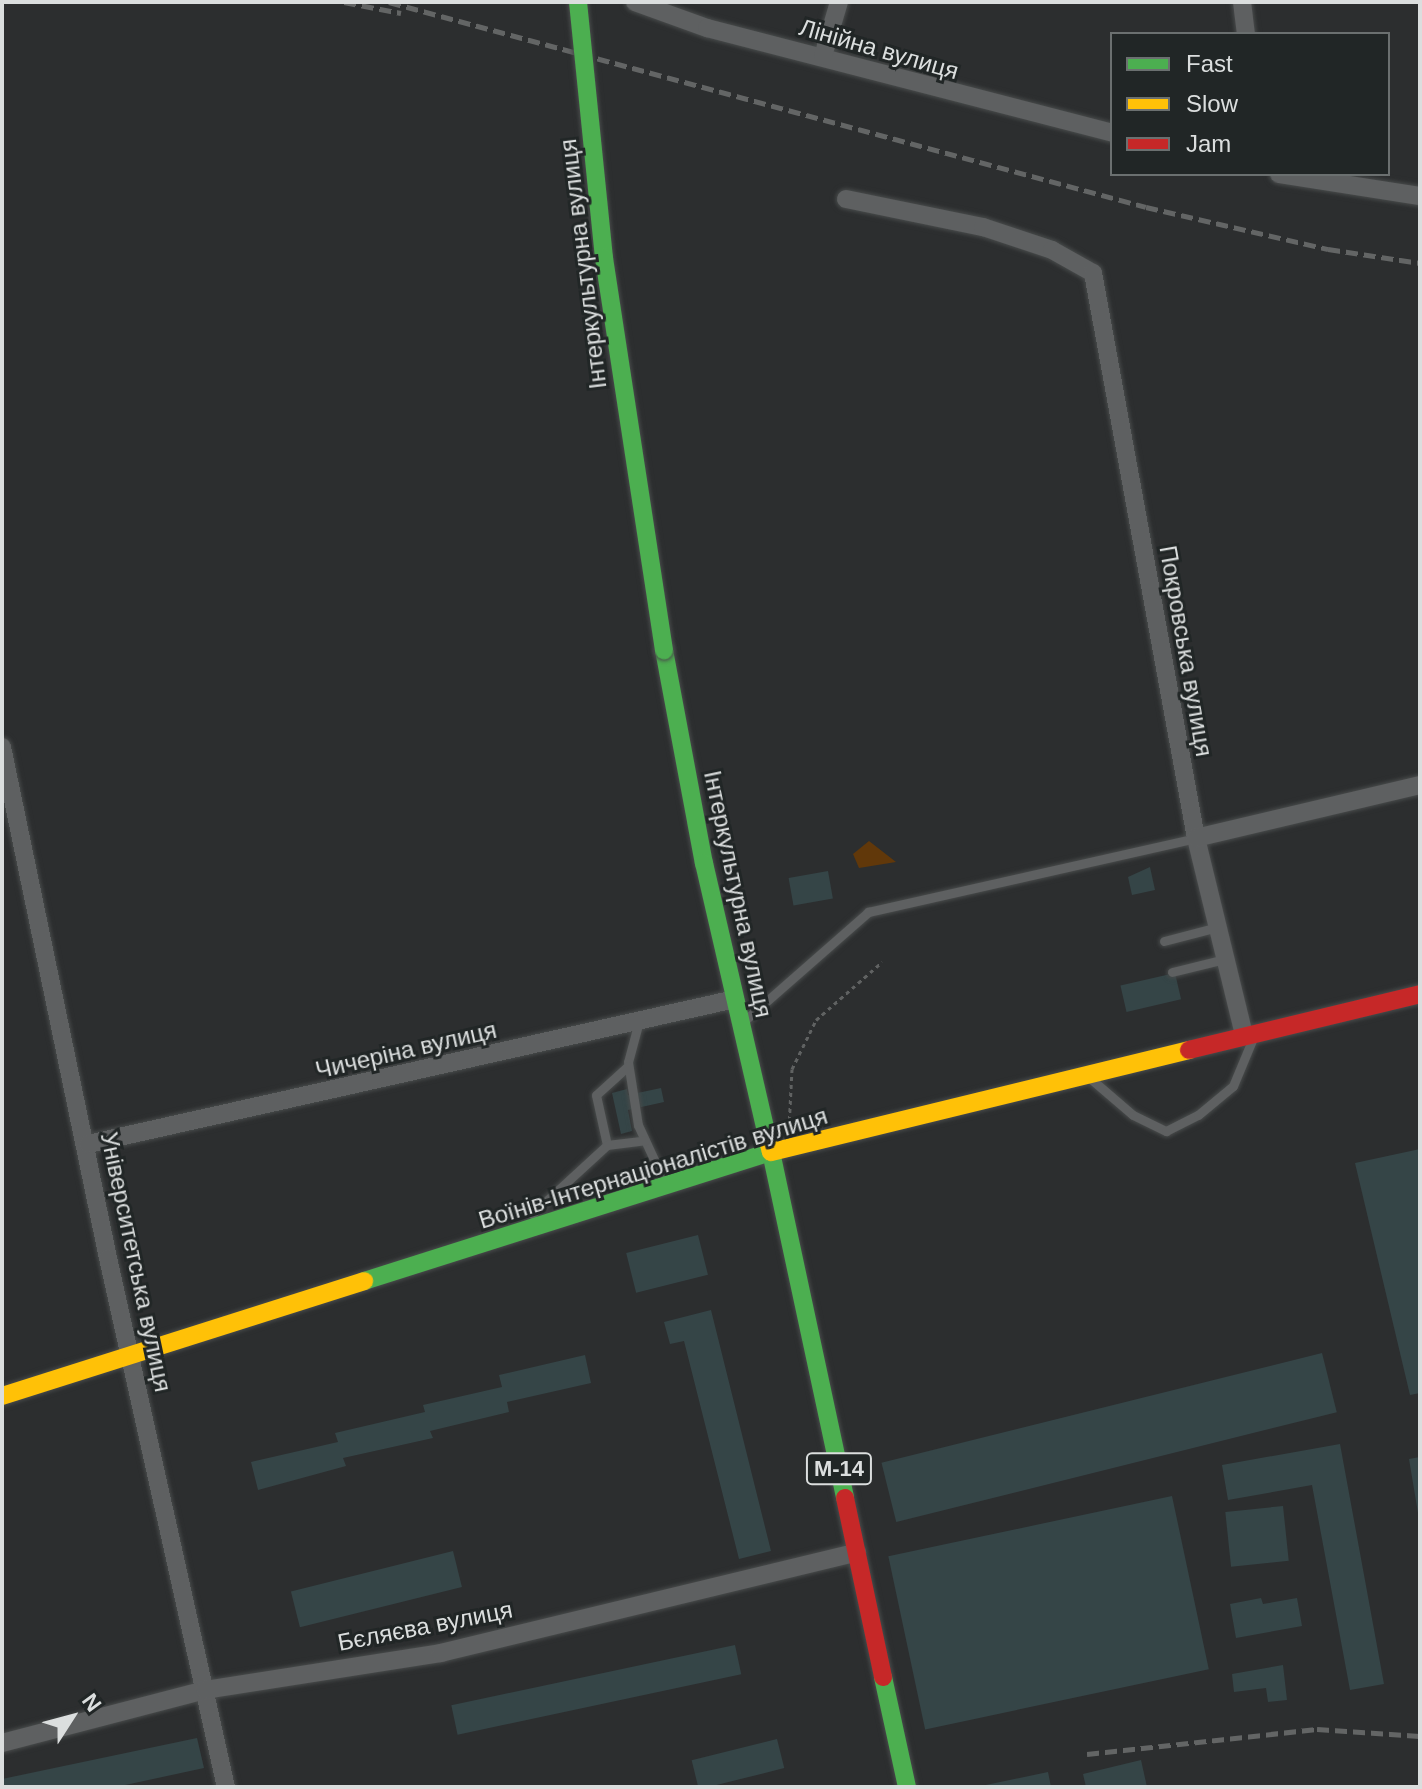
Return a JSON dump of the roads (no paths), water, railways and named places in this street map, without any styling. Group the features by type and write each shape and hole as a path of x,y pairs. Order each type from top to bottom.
{"main road":[{"name":"Інтеркультурна вулиця","path":"578,2 604,258 664,650 735,999 780,1150 857,1552 907,1787"},
{"name":"Воїнів-Інтернаціоналістів вулиця","path":"2,1396 129,1353 505,1239 780,1150 1420,994"}],"street":[{"name":"Лінійна вулиця","path":"635,2 707,28 823,56 986,104 1110,133"},
{"path":"823,56 839,2"},
{"path":"1242,2 1246,32"},
{"path":"1292,176 1420,196"},
{"name":"Покровська вулиця","path":"846,199 983,227 1052,250 1093,273 1196,838 1225,959 1250,1033"},
{"name":"Університетська вулиця","path":"2,747 88,1144 129,1353 226,1787"},
{"path":"1196,838 1420,785"},
{"name":"Чичеріна вулиця","path":"88,1144 735,999"},
{"name":"Бєляєва вулиця","path":"2,1743 205,1690 441,1653 857,1552"}],"lane":[{"path":"741,1024 868,912 1196,838"},
{"path":"1164,941 1218,927"},
{"path":"1172,972 1225,959"},
{"path":"639,1021 628,1066 645,1140 666,1186"},
{"path":"1086,1074 1133,1115 1166,1131 1198,1115 1233,1086 1250,1033"},
{"path":"607,1145 596,1095 628,1066"},
{"path":"505,1239 607,1145 645,1140"}],"railway":[{"path":"344,2 401,13"},
{"path":"389,2 1146,207 1328,249 1420,263"},
{"path":"1087,1754 1317,1729 1420,1736"}]}
